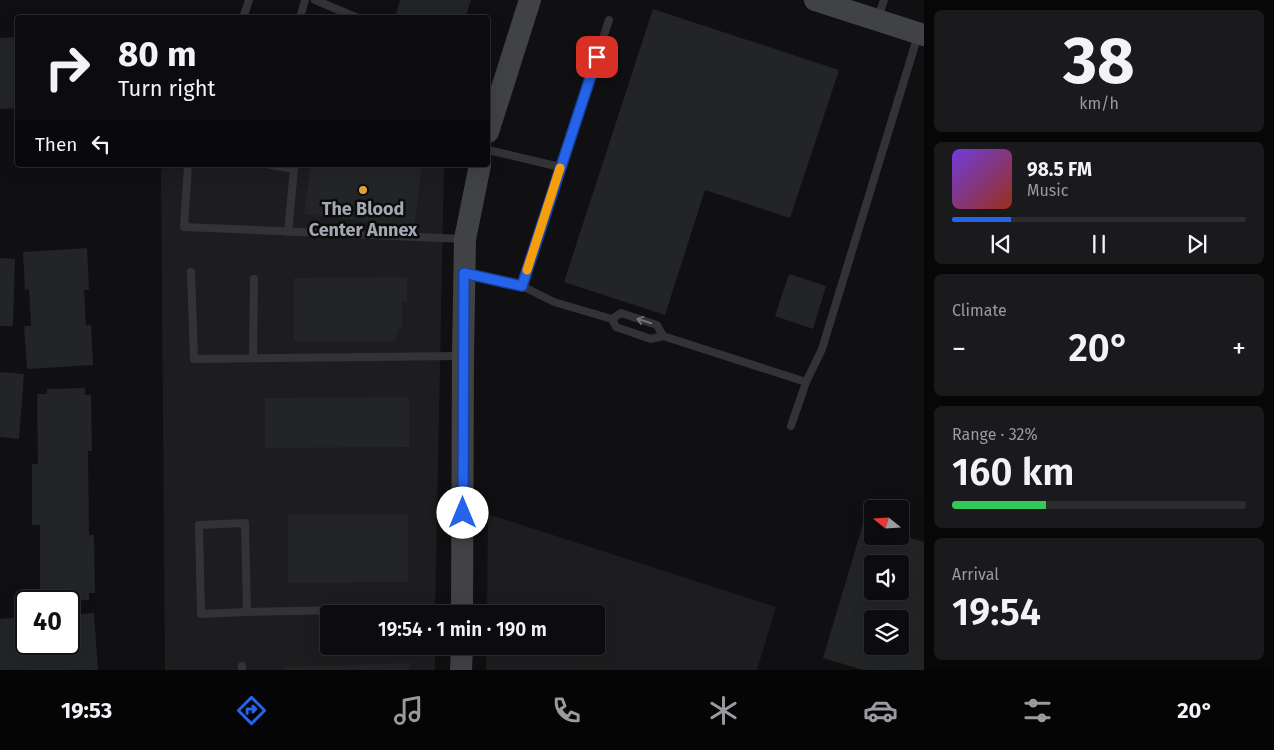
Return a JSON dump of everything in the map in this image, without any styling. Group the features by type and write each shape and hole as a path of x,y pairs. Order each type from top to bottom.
{"street":[{"path":"490,126 530,0"},
{"path":"821,1 881,10 921,35"},
{"path":"463,605 462,356 465,239 480,167"},
{"path":"462,655 462,670"}],"lane":[{"path":"244,15 249,0"},
{"path":"301,15 305,0"},
{"path":"316,0 351,15"},
{"path":"522,286 609,20"},
{"path":"791,426 806,382 822,349 921,35"},
{"path":"490,150 560,167"},
{"path":"188,167 184,227 465,239"},
{"path":"283,167 294,169 288,232"},
{"path":"191,272 194,359 462,356"},
{"path":"464,273 522,286 554,302 612,319 616,328 651,339 663,336 806,382"},
{"path":"253,358 254,279"},
{"path":"612,319 621,313 657,325 663,336"},
{"path":"247,612 245,524 199,525 201,614 320,612"}],"shaded area":[{"path":"162,167 444,167 435,605 320,605 320,655 435,655 435,670 165,670"},
{"path":"488,514 776,607 757,670 486,670 486,655 605,655 605,605 487,605"}],"building":[{"path":"400,0 471,0 466,15 396,15"},
{"path":"653,9 839,70 790,218 705,190 665,315 564,282"},
{"path":"15,37 15,108 0,109 0,38"},
{"name":"The Blood Center Annex","path":"311,167 422,167 414,228 304,214"},
{"path":"87,248 89,290 84,290 86,325 91,325 93,365 27,369 24,326 31,326 29,289 25,290 23,252"},
{"path":"0,258 15,259 13,326 0,326"},
{"path":"789,274 826,286 813,329 775,316"},
{"path":"407,277 407,301 402,302 402,329 397,329 396,341 294,341 294,278"},
{"path":"0,372 24,374 19,439 0,437"},
{"path":"85,388 85,395 91,395 92,451 88,451 89,535 94,535 95,593 89,593 89,600 80,600 80,590 40,590 40,525 32,525 32,464 38,464 37,394 47,394 47,389"},
{"path":"409,397 409,447 265,448 265,398"},
{"path":"288,515 408,515 408,582 288,583"},
{"path":"863,524 864,545 909,545 909,538 924,542 924,670 863,670 823,658"},
{"path":"94,613 98,670 0,670 0,619 15,618 15,655 80,655 80,614"},
{"path":"411,663 409,670 285,670 284,667"}],"slow traffic":[{"path":"527,270 560,168"}],"place":[{"name":"The Blood Center Annex","path":"363,190"}],"route":[{"path":"463,513 462,356 464,273 522,286 597,57"}]}
